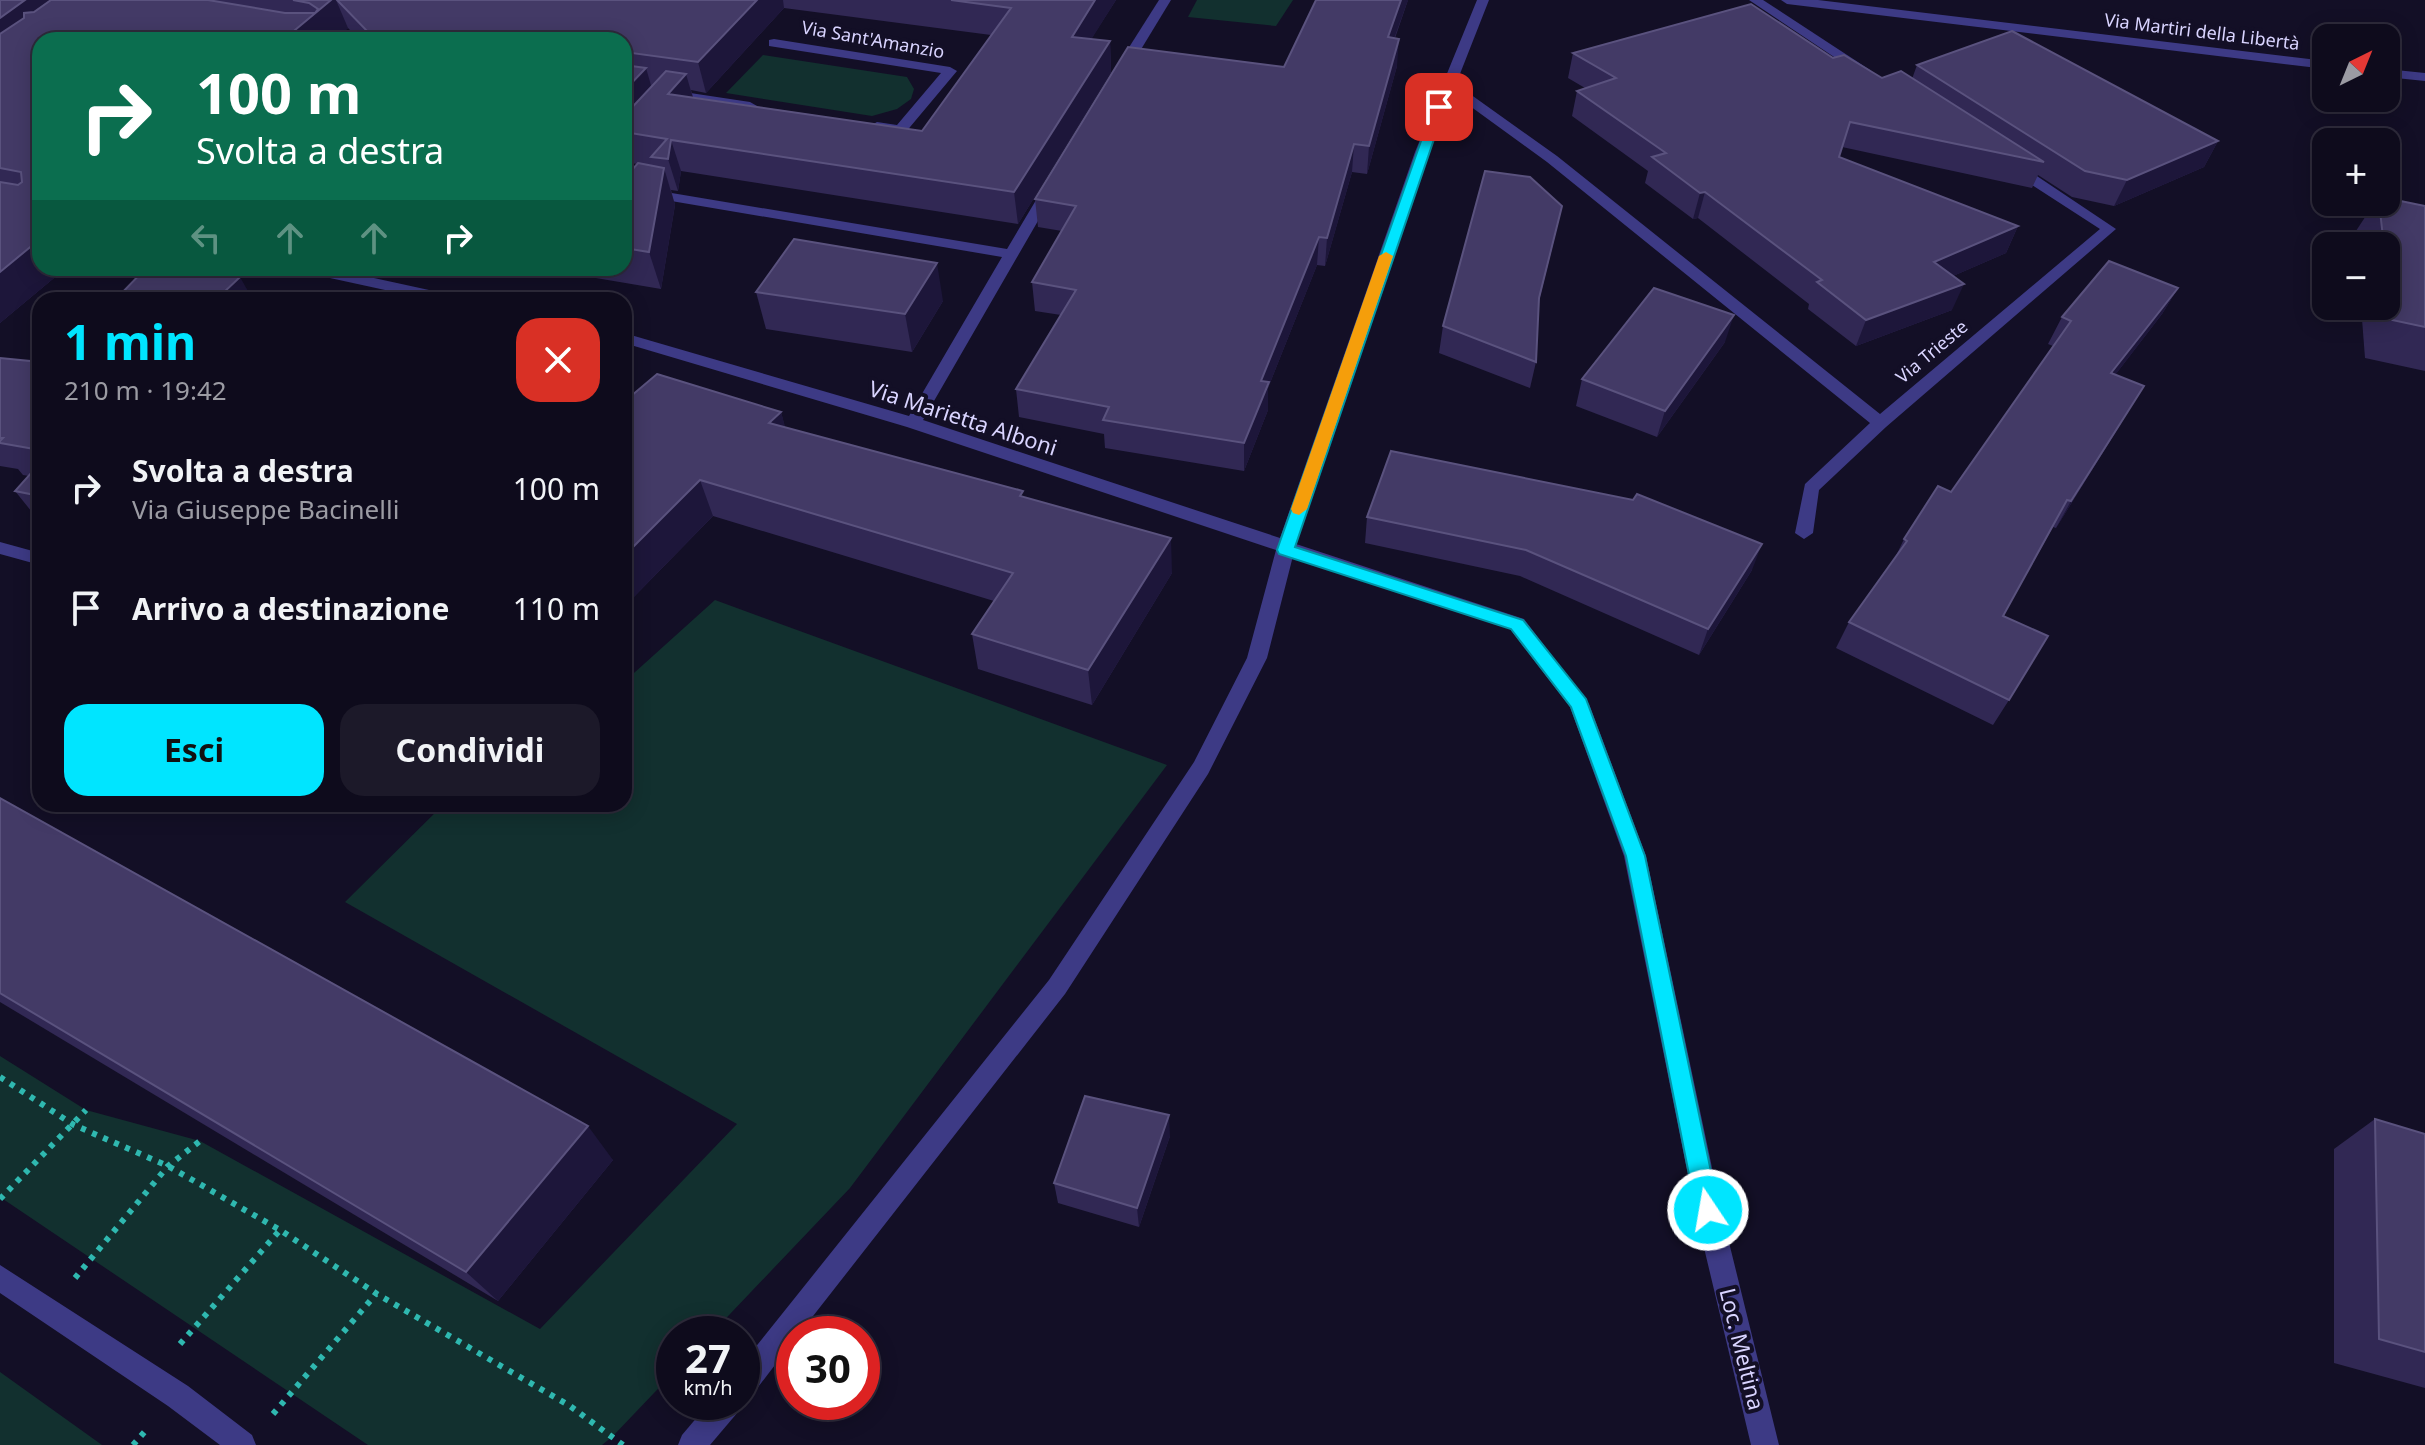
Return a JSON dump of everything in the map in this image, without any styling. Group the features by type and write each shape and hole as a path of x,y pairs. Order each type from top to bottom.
{"street":[{"path":"1113,84 1165,0"},
{"path":"760,1362 1057,987 1201,768 1257,658 1285,550 1448,84 1483,0"},
{"path":"1755,0 1873,76"},
{"name":"Via Martiri della Libertà","path":"1787,0 2312,63"},
{"name":"Via Sant'Amanzio","path":"774,43 950,71 900,130 869,125"},
{"path":"2400,74 2425,77"},
{"path":"1448,84 1564,169 1880,423 1811,488 1804,533"},
{"path":"632,89 666,99 763,108"},
{"name":"Via Trieste","path":"1880,423 2109,229 2004,161"},
{"path":"913,423 1058,176"},
{"path":"632,190 1010,254"},
{"path":"343,276 416,292"},
{"name":"Via Marietta Alboni","path":"632,342 913,423 1285,550"},
{"path":"0,548 32,557"},
{"name":"Loc. Meltina","path":"1285,550 1517,624 1579,704 1635,856 1708,1210 1765,1445"},
{"path":"0,1278 151,1378 242,1445"},
{"path":"692,1445 713,1420"}],"path":[{"path":"0,1077 74,1125 168,1166 280,1230 377,1294 570,1406 623,1445"},
{"path":"0,1199 86,1110"},
{"path":"47,1307 93,1261 168,1166 200,1141"},
{"path":"151,1378 280,1230"},
{"path":"264,1424 377,1294"}],"green space":[{"path":"1197,0 1293,0 1276,26 1188,17"},
{"path":"763,55 907,77 914,89 911,99 897,109 872,116 726,93"},
{"path":"715,600 1167,765 850,1188 728,1316 656,1316 656,1391 602,1445 368,1445 0,1197 0,1056 86,1110 200,1141 540,1329 737,1124 345,902 436,812 632,812 632,675"},
{"path":"0,1372 102,1445 0,1445"}],"building":[{"path":"0,0 25,0 0,18"},
{"path":"51,0 208,0 285,13 315,13 318,9 309,3 293,0 331,0 293,32 32,32 32,246 0,272 0,182 18,185 22,182 21,172 0,168 0,34 24,18 24,13 34,12"},
{"path":"337,0 757,0 698,62 632,53 632,32 368,32"},
{"path":"951,0 1095,0 1072,37 1110,41 1014,192 671,140 668,159 651,157 667,139 632,133 632,107 666,71 686,74 668,94 922,131 1011,8"},
{"path":"1316,0 1401,0 1388,37 1399,39 1369,146 1354,144 1327,238 1319,237 1261,381 1269,382 1244,443 1103,420 1109,407 1016,389 1076,290 1032,282 1076,206 1035,199 1128,47 1284,67"},
{"path":"1751,4 1833,58 1844,55 1882,78 1901,71 2044,162 1850,122 1839,157 2018,226 1934,262 1964,284 1866,320 1817,282 1822,280 1705,192 1700,193 1652,157 1666,153 1577,91 1616,78 1573,53"},
{"path":"2012,31 2218,141 2127,180 2085,171 1917,65"},
{"path":"632,66 646,68 632,83"},
{"path":"638,163 664,168 649,252 632,249 632,170"},
{"path":"1485,171 1530,177 1562,206 1539,298 1536,362 1443,326"},
{"path":"2400,201 2425,206 2425,327 2392,320 2400,320 2400,232 2382,232 2381,216 2400,216"},
{"path":"794,239 937,263 905,314 756,292"},
{"path":"2109,261 2178,288 2111,373 2144,386 2071,501 2067,500 2003,616 2048,636 2009,700 1849,622 1907,541 1904,539 1938,486 1951,492 2071,321 2062,317"},
{"path":"138,276 240,277 224,292 123,292"},
{"path":"1654,288 1734,315 1665,411 1582,379"},
{"path":"0,358 32,361 32,449 0,443 3,438 0,438"},
{"path":"657,374 781,412 769,423 1023,491 1020,496 1171,538 1088,670 972,634 1013,573 700,480 632,548 632,395"},
{"path":"1391,451 1633,500 1637,494 1762,544 1708,629 1526,550 1367,517"},
{"path":"32,472 32,494 15,491"},
{"path":"0,798 588,1126 466,1272 0,993"},
{"path":"1085,1096 1169,1115 1137,1208 1054,1183"},
{"path":"2375,1119 2425,1134 2425,1352 2379,1339"}],"slow traffic":[{"path":"1299,509 1386,256"}],"route":[{"path":"1439,107 1285,550 1517,624 1579,704 1635,856 1708,1210"}]}
